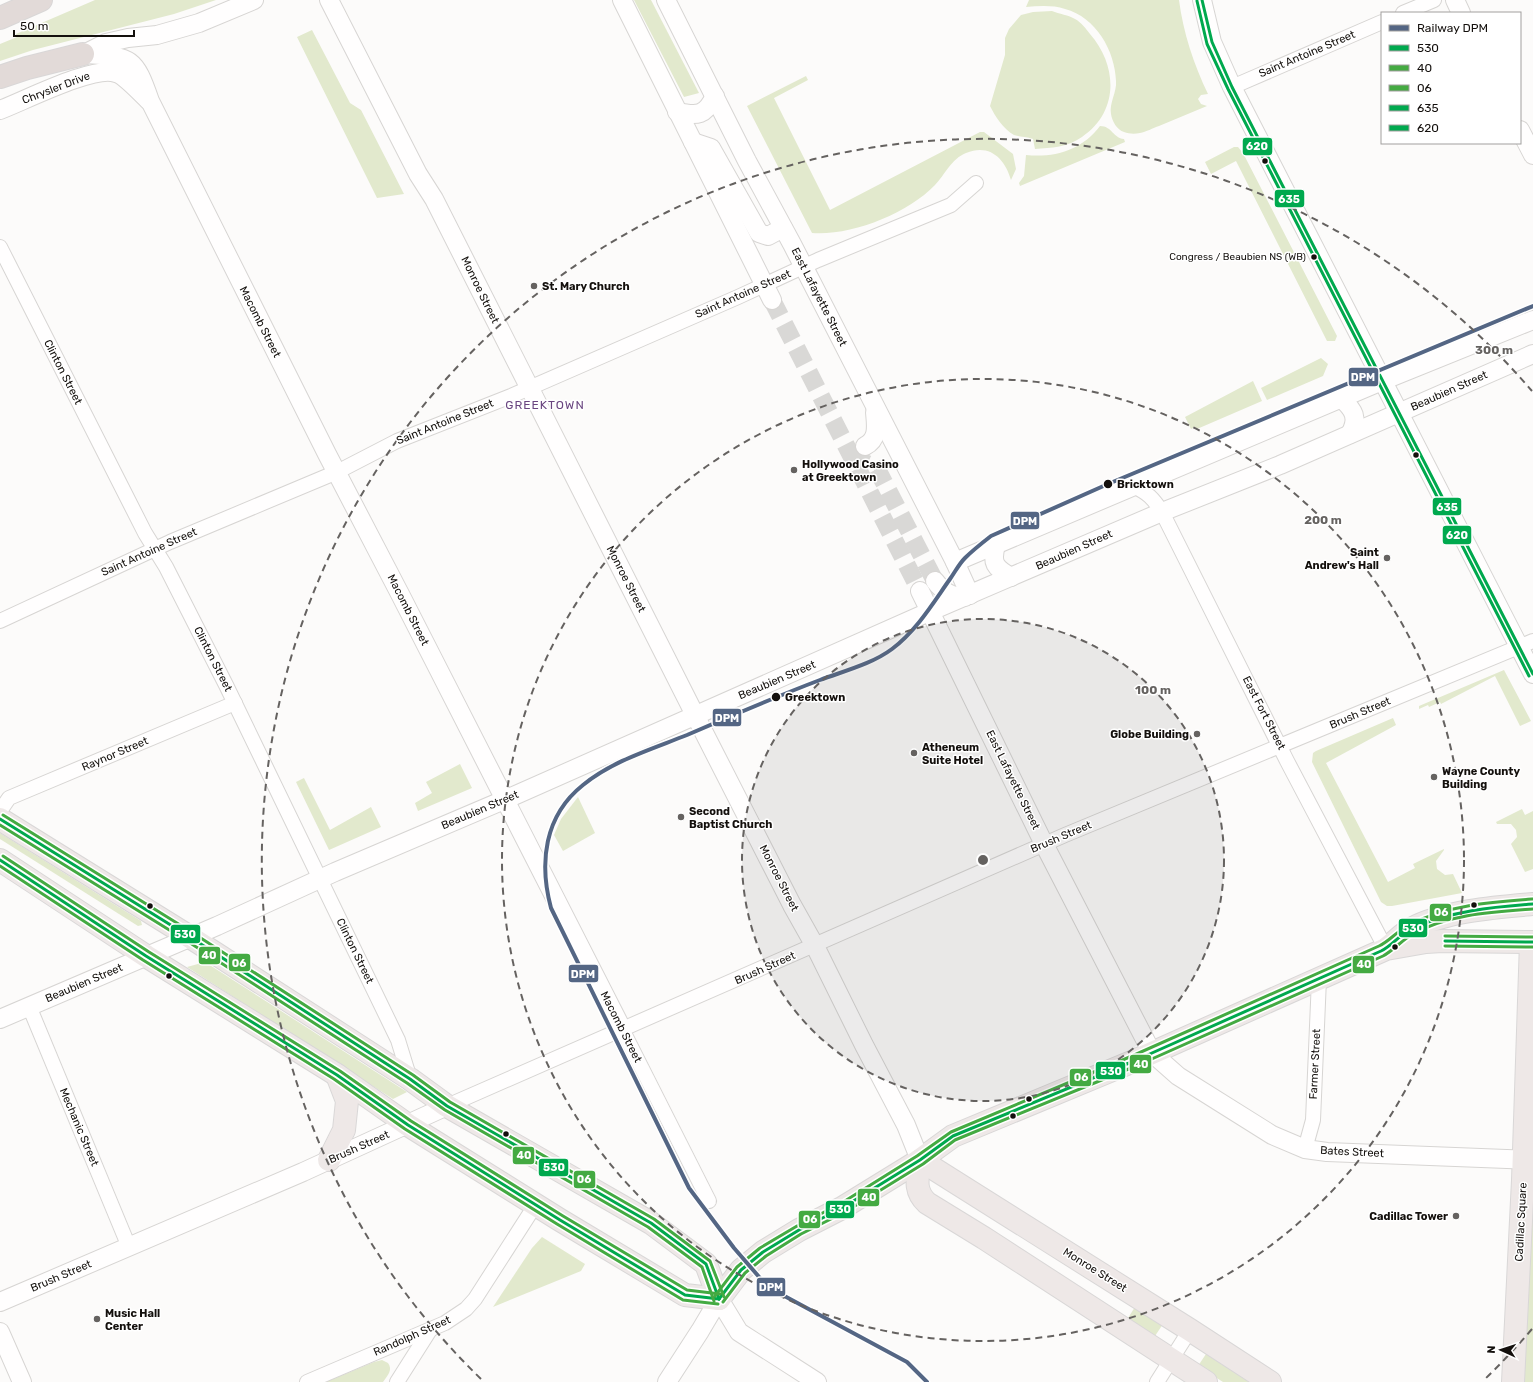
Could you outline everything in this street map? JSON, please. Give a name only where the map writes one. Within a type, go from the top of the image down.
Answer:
[{"type":"highway","points":[[0,18],[41,0]]},
{"type":"highway","points":[[0,76],[83,54]]},
{"type":"main road","points":[[0,819],[190,937],[410,1079],[447,1106],[651,1223],[706,1264],[719,1299]]},
{"type":"main road","points":[[0,860],[146,956],[337,1075],[408,1125],[536,1204],[685,1294],[719,1299]]},
{"type":"main road","points":[[1386,949],[1411,929],[1434,919],[1490,908],[1533,904]]},
{"type":"main road","points":[[719,1299],[740,1270],[763,1252],[798,1230],[842,1208],[920,1160],[953,1136],[1152,1053],[1386,949],[1426,942],[1442,941],[1532,942]]},
{"type":"main road","name":"Cadillac Square","points":[[1513,1382],[1528,1160],[1532,942]]},
{"type":"main road","points":[[329,1160],[344,1130],[347,1101],[337,1075]]},
{"type":"main road","name":"Monroe Street","points":[[1206,1382],[984,1238],[926,1203],[919,1195],[917,1187],[920,1160],[1270,1382]]},
{"type":"street","name":"Chrysler Drive","points":[[83,54],[106,43],[128,38],[157,35],[199,23],[254,0]]},
{"type":"street","name":"Monroe Street","points":[[329,0],[418,174],[434,199],[695,715],[906,1125],[920,1160]]},
{"type":"street","points":[[622,0],[768,293]]},
{"type":"street","name":"East Lafayette Street","points":[[666,0],[747,161],[804,267],[955,562],[967,596]]},
{"type":"street","points":[[1202,0],[1212,42],[1232,87],[1382,381],[1526,644],[1533,674]]},
{"type":"street","points":[[1405,12],[1434,0]]},
{"type":"street","points":[[1455,0],[1461,12]]},
{"type":"street","name":"Saint Antoine Street","points":[[1232,87],[1381,22]]},
{"type":"street","name":"Macomb Street","points":[[83,54],[116,56],[132,63],[142,78],[150,102],[337,472],[622,1029],[708,1202]]},
{"type":"street","name":"Chrysler Drive","points":[[0,110],[66,82],[108,71],[121,75],[150,102]]},
{"type":"street","points":[[677,112],[690,114],[702,113],[709,107],[715,96]]},
{"type":"street","points":[[1521,132],[1533,155]]},
{"type":"street","points":[[693,142],[711,148],[759,233],[768,236],[783,228]]},
{"type":"street","name":"Saint Antoine Street","points":[[0,621],[155,549],[337,472],[397,441],[768,293],[804,267],[951,205],[976,183]]},
{"type":"street","name":"Clinton Street","points":[[0,248],[145,533],[166,567],[235,703],[398,1040],[410,1079]]},
{"type":"street","points":[[955,562],[1341,398],[1533,320]]},
{"type":"street","name":"Beaubien Street","points":[[0,1019],[505,800],[931,611],[1162,512],[1280,465],[1533,354]]},
{"type":"street","points":[[1341,398],[1350,406],[1355,415],[1355,427],[1350,434]]},
{"type":"street","points":[[865,446],[871,443],[876,436],[877,428],[875,408]]},
{"type":"street","name":"East Fort Street","points":[[1133,486],[1144,491],[1153,498],[1162,512],[1280,746],[1386,949]]},
{"type":"street","points":[[996,545],[993,555],[994,564],[1001,572],[1011,577]]},
{"type":"street","points":[[935,580],[944,591],[949,594],[957,597],[967,596]]},
{"type":"street","name":"East Lafayette Street","points":[[920,591],[1044,844],[1152,1053]]},
{"type":"street","name":"Brush Street","points":[[0,1302],[303,1172],[447,1106],[1044,844],[1526,644]]},
{"type":"street","name":"Raynor Street","points":[[0,811],[9,798],[235,703]]},
{"type":"street","name":"Farmer Street","points":[[1305,1149],[1313,1120],[1319,979]]},
{"type":"street","name":"Mechanic Street","points":[[29,1006],[129,1247]]},
{"type":"street","name":"Bates Street","points":[[1152,1053],[1178,1076],[1272,1135],[1305,1149],[1327,1152],[1528,1160]]},
{"type":"street","name":"Randolph Street","points":[[307,1382],[430,1330],[456,1317],[476,1299],[536,1204]]},
{"type":"street","points":[[667,1382],[719,1299],[739,1332],[817,1382]]},
{"type":"street","points":[[397,1382],[430,1330]]},
{"type":"street","points":[[1157,1382],[1190,1330]]},
{"type":"street","points":[[0,1332],[22,1382]]},
{"type":"green space","points":[[95,0],[216,0],[174,14],[33,50],[0,61],[0,44],[17,37],[16,34]]},
{"type":"green space","points":[[634,0],[651,0],[699,93],[684,97]]},
{"type":"green space","points":[[1029,0],[1179,0],[1183,24],[1190,48],[1198,72],[1208,94],[1201,95],[1198,99],[1201,104],[1207,106],[1136,134],[1121,131],[1115,125],[1111,110],[1116,85],[1115,70],[1108,47],[1102,37],[1086,19],[1076,13],[1056,7],[1026,7]]},
{"type":"green space","points":[[1052,11],[1070,16],[1077,20],[1090,34],[1106,60],[1110,74],[1110,88],[1108,102],[1103,115],[1094,127],[1082,137],[1065,145],[1035,149],[1033,139],[1016,136],[1006,129],[994,114],[990,106],[1005,55],[1005,38],[1009,29],[1021,15],[1033,12]]},
{"type":"green space","points":[[312,30],[350,103],[361,110],[404,194],[377,198],[297,37]]},
{"type":"green space","points":[[806,76],[808,80],[774,98],[830,210],[980,132],[984,132],[1013,154],[1016,169],[1011,180],[1005,166],[995,155],[982,150],[975,150],[956,159],[939,181],[923,196],[894,214],[861,227],[844,231],[812,233],[747,106]]},
{"type":"green space","points":[[1100,126],[1107,128],[1117,137],[1124,139],[1125,142],[1020,186],[1019,183],[1024,176],[1026,155],[1037,156],[1067,151],[1085,141]]},
{"type":"green space","points":[[1234,147],[1238,147],[1243,153],[1337,336],[1335,341],[1327,341],[1236,161],[1211,174],[1205,162]]},
{"type":"green space","points":[[1321,358],[1328,364],[1323,376],[1267,400],[1261,388]]},
{"type":"green space","points":[[1253,381],[1262,401],[1197,429],[1195,427],[1191,429],[1185,417]]},
{"type":"green space","points":[[1504,670],[1531,721],[1520,726],[1495,676],[1441,704],[1440,702],[1429,707],[1428,705],[1419,709],[1419,706]]},
{"type":"green space","points":[[1393,718],[1396,725],[1326,763],[1388,882],[1415,868],[1413,864],[1444,849],[1436,861],[1437,869],[1445,875],[1453,874],[1462,893],[1392,906],[1387,906],[1381,902],[1312,762],[1313,753],[1316,751]]},
{"type":"green space","points":[[460,764],[472,788],[418,811],[415,803],[432,793],[426,782]]},
{"type":"green space","points":[[304,778],[330,830],[371,807],[381,827],[329,850],[296,782]]},
{"type":"green space","points":[[578,797],[595,833],[563,851],[554,835],[561,819]]},
{"type":"green space","points":[[1522,809],[1525,815],[1533,811],[1533,869],[1525,872],[1511,844],[1517,837],[1516,830],[1511,824],[1497,824],[1496,822]]},
{"type":"green space","points":[[0,833],[141,921],[142,925],[138,926],[0,839]]},
{"type":"green space","points":[[1533,942],[1533,1382],[1514,1382]]},
{"type":"green space","points":[[205,962],[407,1092],[393,1099],[187,967]]},
{"type":"green space","points":[[542,1237],[585,1264],[581,1271],[493,1307],[532,1248]]},
{"type":"green space","points":[[1135,1307],[1163,1324],[1155,1336],[1128,1318]]},
{"type":"green space","points":[[1206,1354],[1249,1382],[1223,1382],[1198,1366]]},
{"type":"green space","points":[[382,1360],[388,1363],[390,1368],[383,1382],[326,1382],[374,1362]]},
{"type":"tunnel","points":[[772,300],[920,591]]},
{"type":"tunnel","points":[[851,456],[877,469],[935,581]]},
{"type":"rail line","name":"DPM","points":[[927,1382],[907,1362],[777,1292],[760,1278],[734,1248],[689,1188],[551,908],[545,874],[546,857],[548,841],[560,811],[570,797],[583,785],[619,762],[786,693],[867,663],[892,649],[917,625],[963,560],[991,536],[1108,484],[1533,306]]},
{"type":"transit line","name":"635","points":[[1202,0],[1212,42],[1232,87],[1533,674]]},
{"type":"transit line","name":"620","points":[[1197,1],[1207,44],[1228,89],[1529,676]]},
{"type":"transit line","name":"06","points":[[3,815],[193,933],[413,1075],[450,1102],[654,1219],[710,1261],[724,1297]]},
{"type":"transit line","name":"530","points":[[0,819],[190,937],[410,1079],[447,1106],[651,1223],[706,1264],[719,1299]]},
{"type":"transit line","name":"40","points":[[0,825],[187,941],[407,1083],[445,1110],[648,1227],[702,1267],[714,1301]]},
{"type":"transit line","name":"06","points":[[3,856],[149,952],[340,1071],[411,1121],[563,1216],[687,1290],[720,1294]]},
{"type":"transit line","name":"530","points":[[0,860],[146,956],[337,1075],[408,1125],[560,1220],[685,1295],[719,1299]]},
{"type":"transit line","name":"40","points":[[0,866],[143,960],[334,1079],[405,1129],[557,1224],[683,1300],[718,1304]]},
{"type":"transit line","name":"06","points":[[715,1296],[737,1267],[760,1248],[797,1226],[840,1204],[917,1156],[951,1132],[1132,1056],[1379,946],[1405,927],[1424,918],[1454,909],[1485,903],[1533,899]]},
{"type":"transit line","name":"530","points":[[719,1299],[741,1270],[763,1252],[799,1230],[842,1208],[920,1160],[953,1136],[1134,1061],[1381,951],[1409,930],[1427,922],[1472,911],[1533,904]]},
{"type":"transit line","name":"40","points":[[723,1302],[745,1273],[766,1256],[801,1234],[845,1212],[923,1164],[955,1140],[1136,1066],[1383,956],[1409,936],[1427,927],[1441,922],[1472,915],[1533,909]]},
{"type":"transit line","name":"06","points":[[1445,936],[1533,937]]},
{"type":"transit line","name":"530","points":[[1445,941],[1533,942]]},
{"type":"transit line","name":"40","points":[[1445,946],[1533,947]]},
{"type":"place","name":"Congress / Beaubien NS (WB)","points":[[1314,257]]},
{"type":"place","name":"St. Mary Church","points":[[534,286]]},
{"type":"place","name":"Hollywood Casino at Greektown","points":[[794,470]]},
{"type":"place","name":"Bricktown","points":[[1108,484]]},
{"type":"place","name":"Saint Andrew's Hall","points":[[1387,558]]},
{"type":"place","name":"Greektown","points":[[776,697]]},
{"type":"place","name":"Globe Building","points":[[1197,734]]},
{"type":"place","name":"Atheneum Suite Hotel","points":[[914,753]]},
{"type":"place","name":"Wayne County Building","points":[[1434,777]]},
{"type":"place","name":"Second Baptist Church","points":[[681,817]]},
{"type":"place","name":"Cadillac Tower","points":[[1456,1216]]},
{"type":"place","name":"Music Hall Center","points":[[97,1319]]},
{"type":"district","name":"GREEKTOWN","points":[[545,405]]}]
